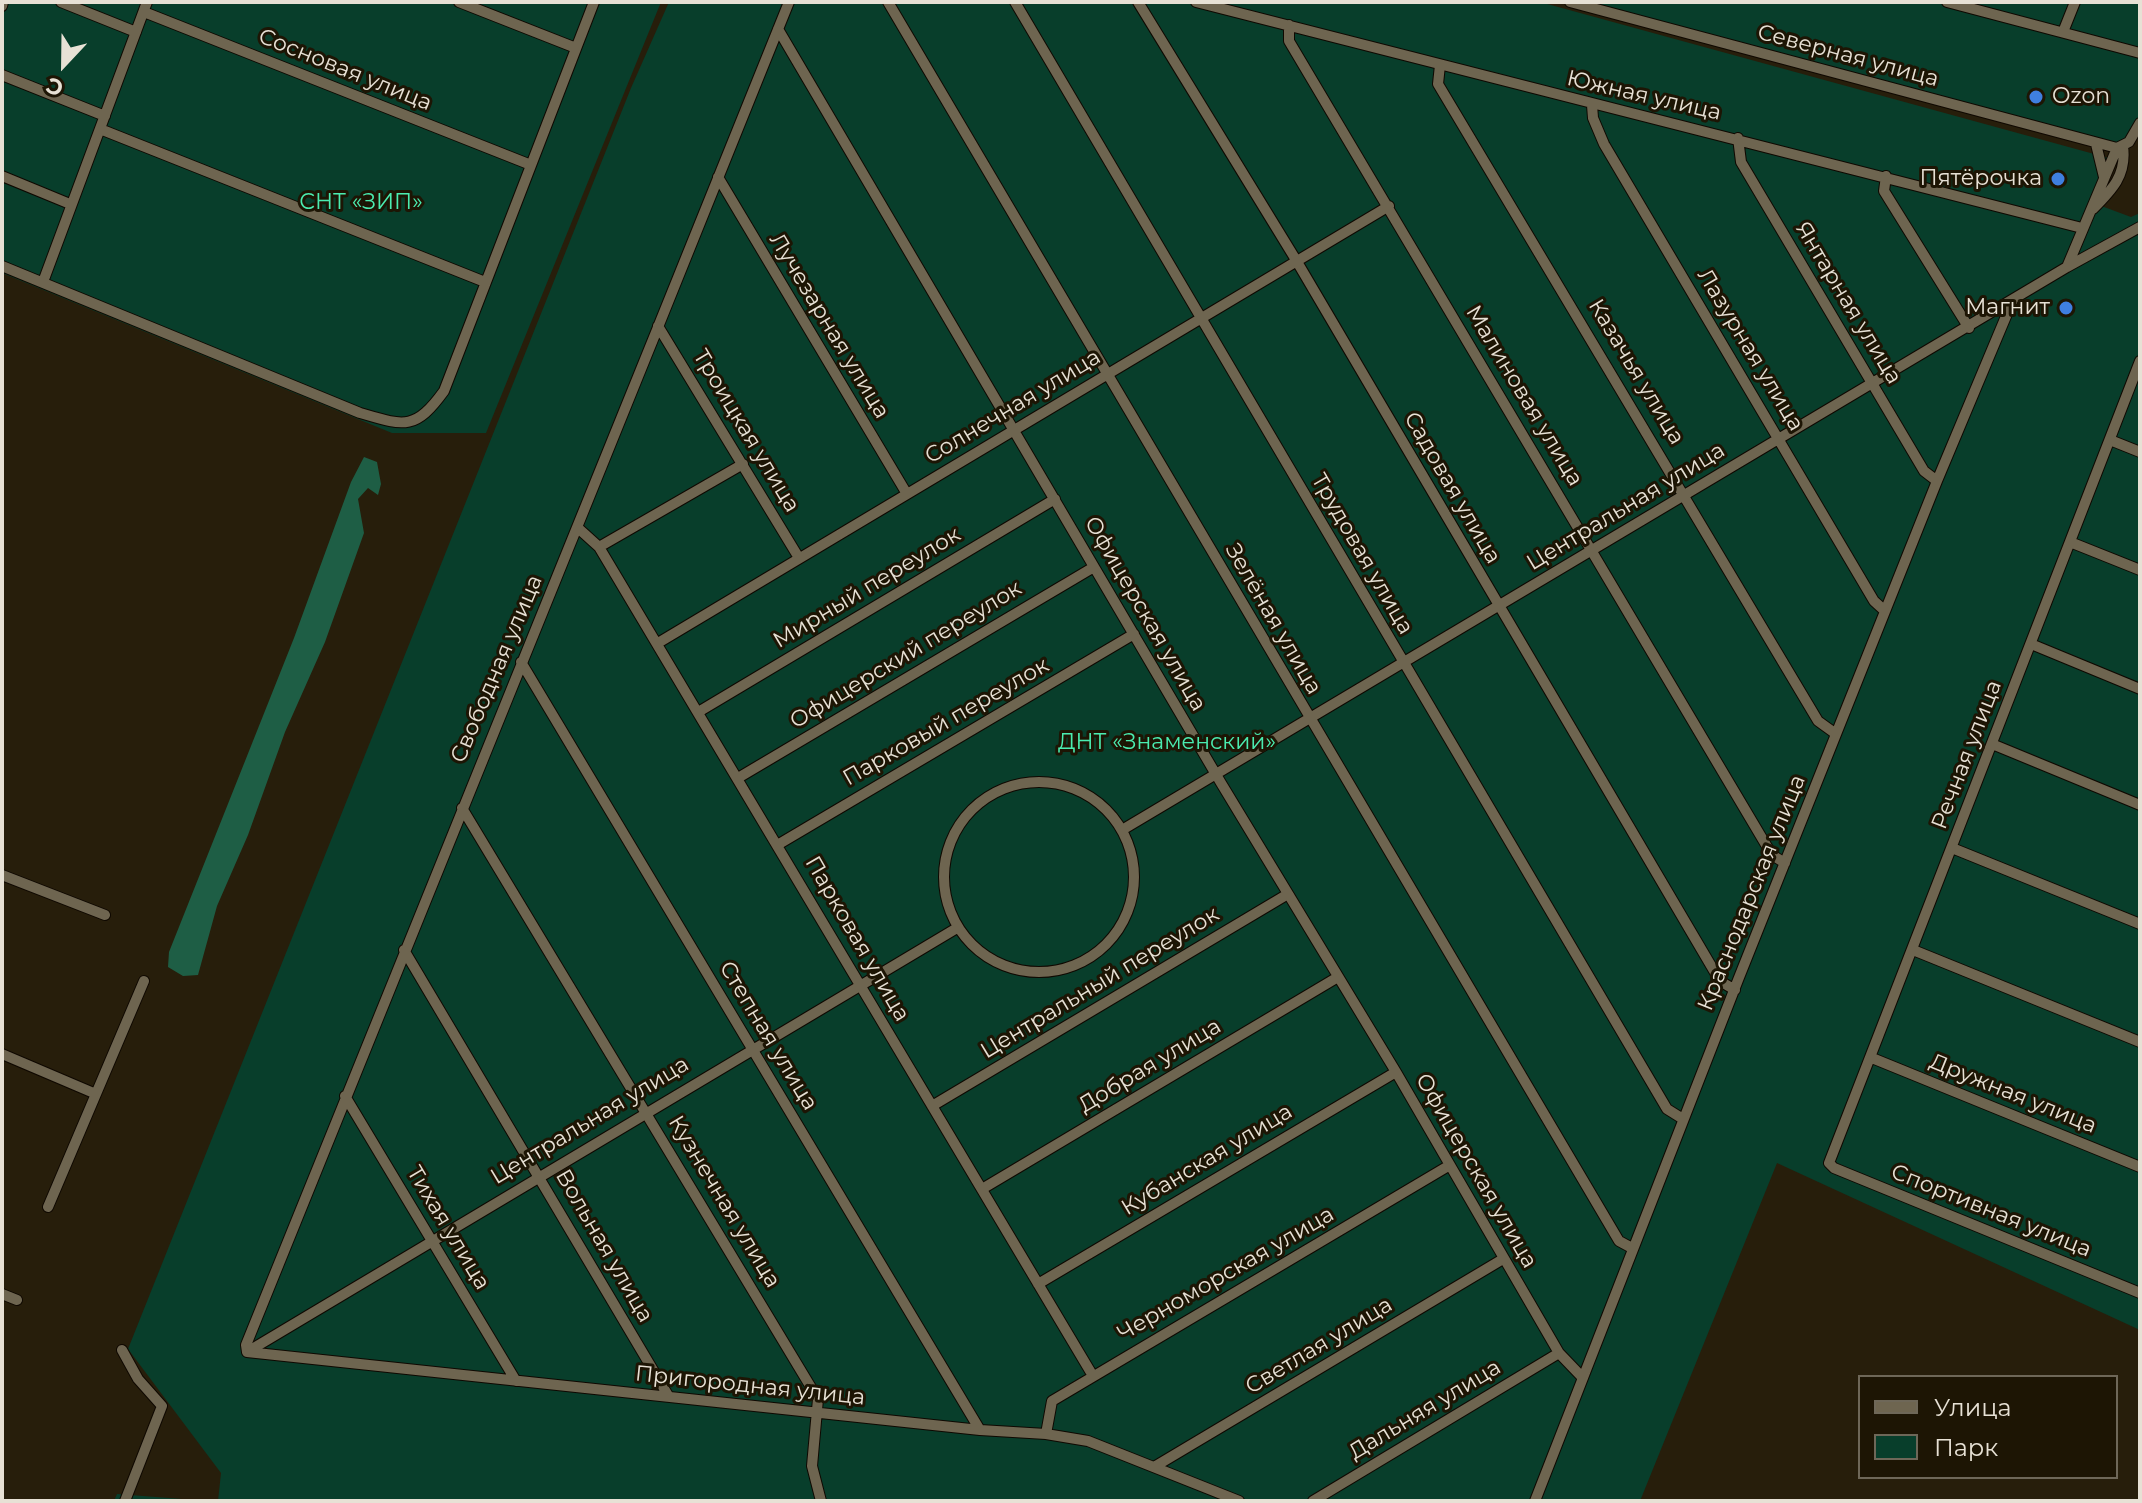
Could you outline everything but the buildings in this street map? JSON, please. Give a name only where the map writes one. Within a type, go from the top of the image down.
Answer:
[{"type":"street","points":[[61,2],[136,32]]},
{"type":"street","points":[[459,2],[576,48]]},
{"type":"street","points":[[2,266],[360,413],[400,425],[426,416],[444,391],[594,2]]},
{"type":"street","name":"Свободная улица","points":[[247,1352],[246,1345],[345,1096],[789,2]]},
{"type":"street","name":"Зелёная улица","points":[[888,2],[1619,1241],[1632,1248]]},
{"type":"street","name":"Трудовая улица","points":[[1015,2],[1667,1109],[1683,1119]]},
{"type":"street","name":"Садовая улица","points":[[1138,2],[1296,260],[1720,981],[1735,990]]},
{"type":"street","name":"Южная улица","points":[[1196,2],[2082,228]]},
{"type":"street","name":"Северная улица","points":[[1570,2],[2096,144],[2120,147]]},
{"type":"street","points":[[1947,2],[1983,7],[2140,53]]},
{"type":"street","points":[[2063,32],[2075,2]]},
{"type":"street","points":[[43,282],[146,7]]},
{"type":"street","name":"Сосновая улица","points":[[146,7],[531,165]]},
{"type":"street","name":"Малиновая улица","points":[[1289,25],[1289,41],[1772,855],[1785,863]]},
{"type":"street","name":"Офицерская улица","points":[[778,29],[1559,1353],[1583,1378]]},
{"type":"street","name":"Казачья улица","points":[[1440,65],[1438,84],[1686,495],[1818,721],[1836,734]]},
{"type":"street","points":[[2,75],[105,116]]},
{"type":"street","name":"Лазурная улица","points":[[1592,105],[1593,118],[1604,144],[1874,601],[1885,611]]},
{"type":"street","points":[[2067,267],[2104,178],[2120,147],[2140,123]]},
{"type":"street","points":[[100,129],[485,282]]},
{"type":"street","name":"Янтарная улица","points":[[1738,138],[1741,162],[1924,471],[1937,481]]},
{"type":"street","points":[[2096,144],[2104,178]]},
{"type":"street","points":[[2089,213],[2118,181],[2123,170],[2120,147]]},
{"type":"street","points":[[2,176],[70,204]]},
{"type":"street","points":[[1886,176],[1884,191],[1969,328]]},
{"type":"street","name":"Лучезарная улица","points":[[718,177],[907,494]]},
{"type":"street","name":"Солнечная улица","points":[[658,643],[1389,206]]},
{"type":"street","name":"Центральная улица","points":[[1122,830],[1308,718],[1404,665],[2067,267],[2140,227]]},
{"type":"street","name":"Краснодарская улица","points":[[1534,1499],[1885,611],[2012,302]]},
{"type":"street","name":"Троицкая улица","points":[[658,326],[799,558]]},
{"type":"street","name":"Речная улица","points":[[1829,1163],[2140,361]]},
{"type":"street","points":[[2110,440],[2140,452]]},
{"type":"street","points":[[599,547],[743,464]]},
{"type":"street","name":"Мирный переулок","points":[[700,711],[1055,499]]},
{"type":"street","name":"Парковая улица","points":[[578,528],[599,547],[700,711],[859,985],[1093,1376]]},
{"type":"street","points":[[2070,542],[2140,570]]},
{"type":"street","name":"Офицерский переулок","points":[[738,778],[1094,567]]},
{"type":"street","name":"Парковый переулок","points":[[779,844],[1134,634]]},
{"type":"street","points":[[2031,644],[2140,689]]},
{"type":"street","name":"Степная улица","points":[[521,662],[980,1430]]},
{"type":"street","points":[[1992,744],[2140,805]]},
{"type":"street","points":[[1029,782],[1071,787],[1096,800],[1122,830],[1134,867],[1133,898],[1121,927],[1101,950],[1075,966],[1045,973],[1014,970],[986,958],[957,928],[944,894],[943,865],[951,837],[989,795],[1015,784],[1029,782]]},
{"type":"street","name":"Кузнечная улица","points":[[462,808],[818,1399],[820,1413]]},
{"type":"street","points":[[1952,848],[2140,924]]},
{"type":"street","points":[[2,875],[105,915]]},
{"type":"street","name":"Центральный переулок","points":[[932,1106],[1288,894]]},
{"type":"street","name":"Центральная улица","points":[[247,1352],[539,1174],[957,928]]},
{"type":"street","name":"Вольная улица","points":[[404,950],[669,1397]]},
{"type":"street","points":[[1913,950],[2140,1042]]},
{"type":"street","name":"Добрая улица","points":[[982,1189],[1338,977]]},
{"type":"street","points":[[48,1207],[144,981]]},
{"type":"street","points":[[2,1054],[96,1094]]},
{"type":"street","name":"Дружная улица","points":[[1872,1058],[2140,1167]]},
{"type":"street","name":"Кубанская улица","points":[[1038,1284],[1396,1072]]},
{"type":"street","name":"Тихая улица","points":[[345,1096],[516,1381]]},
{"type":"street","name":"Спортивная улица","points":[[1829,1163],[1834,1168],[2140,1293]]},
{"type":"street","name":"Черноморская улица","points":[[1046,1434],[1052,1401],[1450,1165]]},
{"type":"street","name":"Светлая улица","points":[[1154,1467],[1503,1259]]},
{"type":"street","points":[[2,1294],[17,1300]]},
{"type":"street","points":[[122,1350],[138,1379],[162,1406],[125,1501]]},
{"type":"street","name":"Пригородная улица","points":[[247,1352],[980,1430],[1046,1434],[1088,1441],[1239,1501]]},
{"type":"street","name":"Дальняя улица","points":[[1313,1501],[1559,1353]]},
{"type":"street","points":[[820,1413],[812,1466],[821,1501]]},
{"type":"green space","name":"СНТ «ЗИП»","points":[[2,2],[661,2],[486,433],[392,433],[2,273]]},
{"type":"green space","name":"ДНТ «Знаменский»","points":[[669,2],[1540,2],[2116,160],[2096,204],[2131,217],[2140,213],[2140,1330],[1777,1163],[1640,1501],[218,1501],[221,1473],[128,1349],[631,88]]},
{"type":"green space","points":[[1570,2],[2140,2],[2140,123],[2123,146]]},
{"type":"green space","points":[[364,457],[377,462],[381,484],[378,495],[368,488],[358,499],[364,533],[325,642],[285,732],[248,835],[217,906],[198,975],[183,976],[168,967],[169,952],[294,638],[351,482]]},
{"type":"green space","points":[[117,1494],[208,1501],[114,1501]]},
{"type":"place","name":"Ozon","points":[[2036,97]]},
{"type":"place","name":"Пятёрочка","points":[[2058,179]]},
{"type":"place","name":"Магнит","points":[[2066,308]]}]
